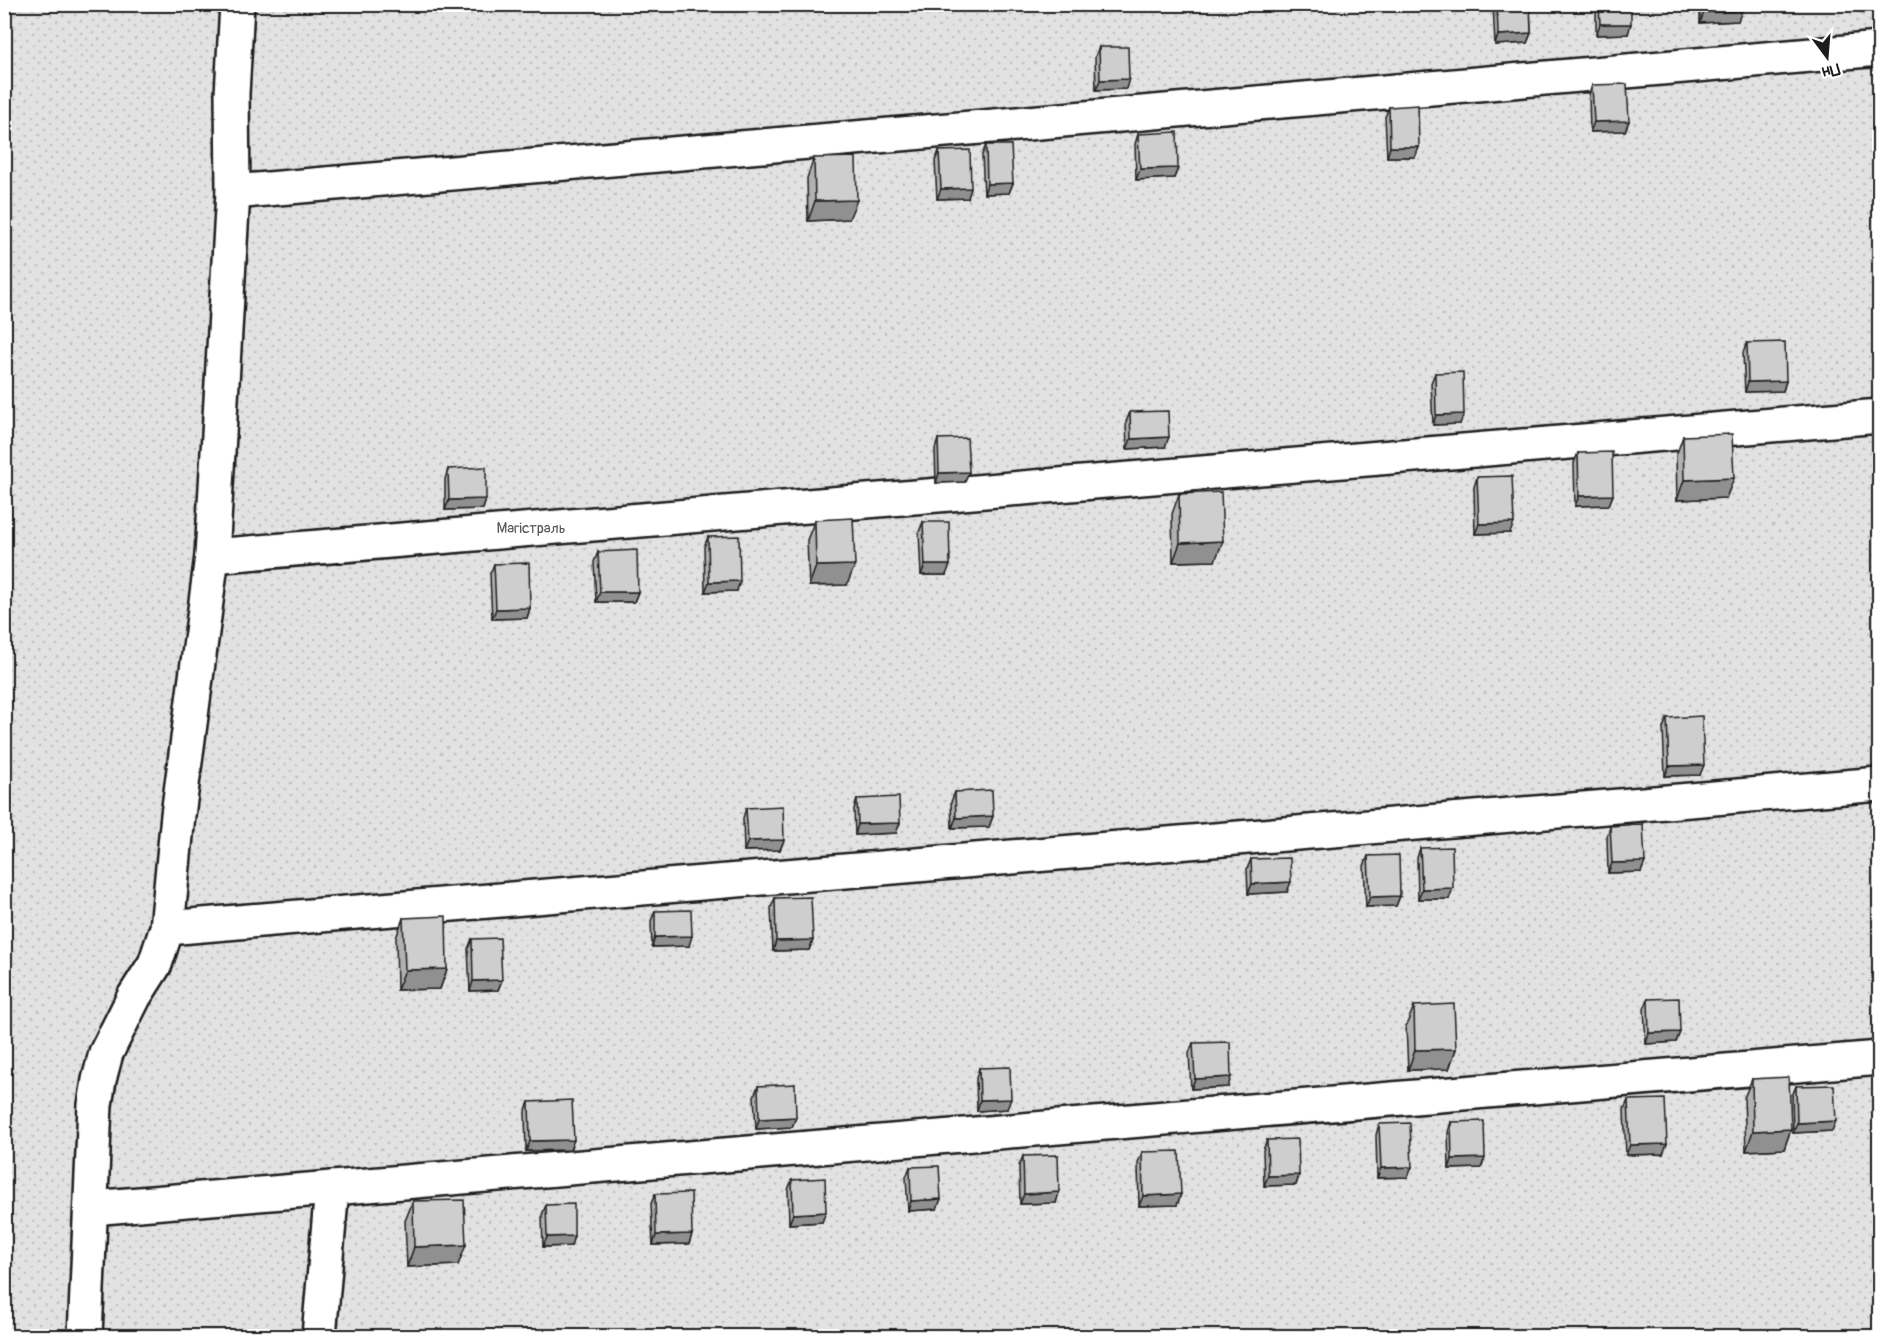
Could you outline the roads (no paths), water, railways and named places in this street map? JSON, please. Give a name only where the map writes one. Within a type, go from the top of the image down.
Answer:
[{"type":"lane","points":[[85,1336],[95,1105],[99,1080],[106,1053],[154,964],[168,928],[178,815],[212,556],[233,192],[232,94],[237,4]]},
{"type":"lane","points":[[233,192],[1880,49]]},
{"type":"lane","points":[[212,556],[1880,416]]},
{"type":"lane","points":[[168,928],[1880,784]]},
{"type":"lane","points":[[91,1208],[1880,1058]]},
{"type":"lane","points":[[320,1336],[332,1188]]},
{"type":"park label","name":"Магістраль","points":[[531,528]]}]
